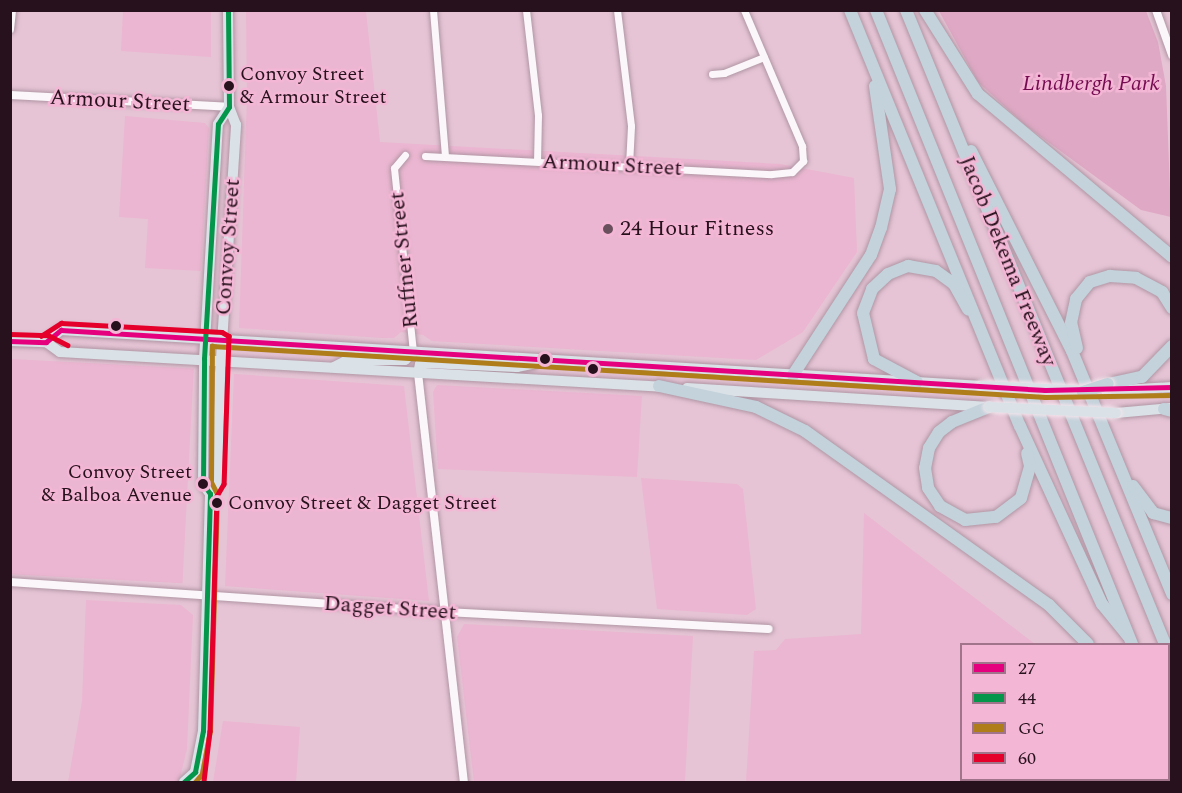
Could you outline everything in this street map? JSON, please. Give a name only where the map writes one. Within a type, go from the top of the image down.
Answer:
[{"type":"highway","points":[[850,10],[1020,426],[1102,604],[1130,640]]},
{"type":"highway","name":"Jacob Dekema Freeway","points":[[876,10],[1130,640]]},
{"type":"highway","name":"Jacob Dekema Freeway","points":[[906,10],[1164,643]]},
{"type":"highway","points":[[924,10],[978,94],[1172,257]]},
{"type":"highway","points":[[793,375],[871,255],[881,228],[890,189],[870,61]]},
{"type":"highway","points":[[933,77],[1072,351],[1083,385],[1123,472],[1172,594]]},
{"type":"highway","points":[[917,382],[874,359],[867,340],[863,313],[872,289],[888,274],[908,266],[936,271],[954,285],[986,341]]},
{"type":"highway","points":[[1083,385],[1071,323],[1076,299],[1090,282],[1110,276],[1136,278],[1161,292],[1172,308]]},
{"type":"highway","points":[[1083,385],[1107,388],[1142,377],[1172,346]]},
{"type":"highway","points":[[659,386],[756,407],[805,431],[1049,605],[1086,643]]},
{"type":"highway","points":[[989,407],[952,422],[939,432],[929,448],[925,468],[928,488],[940,506],[965,520],[996,517],[1021,498],[1030,466],[1020,426]]},
{"type":"highway","points":[[1123,472],[1153,513],[1172,518]]},
{"type":"main road","name":"Convoy Street","points":[[185,781],[196,777],[203,731],[210,494],[217,484],[220,360],[236,125],[229,107],[228,10]]},
{"type":"main road","name":"Convoy Street","points":[[210,494],[203,484],[205,338],[218,124],[229,107]]},
{"type":"main road","points":[[45,342],[61,330],[982,386],[1083,385]]},
{"type":"main road","points":[[10,340],[45,342],[60,352],[989,407],[1116,413],[1169,409]]},
{"type":"main road","points":[[331,368],[348,360],[405,360],[413,352]]},
{"type":"main road","points":[[418,373],[420,364],[428,363],[517,367],[548,361]]},
{"type":"main road","points":[[1107,388],[1172,387]]},
{"type":"street","points":[[10,29],[12,10]]},
{"type":"street","points":[[433,10],[442,81],[445,157]]},
{"type":"street","points":[[526,10],[538,116],[537,161]]},
{"type":"street","points":[[617,10],[631,126],[629,166]]},
{"type":"street","points":[[712,74],[724,74],[764,57],[744,10]]},
{"type":"street","points":[[1156,10],[1172,55]]},
{"type":"street","name":"Armour Street","points":[[425,156],[772,174],[798,168],[803,161],[802,146],[764,57]]},
{"type":"street","name":"Armour Street","points":[[10,95],[229,107]]},
{"type":"street","name":"Ruffner Street","points":[[405,156],[393,168],[413,352]]},
{"type":"street","points":[[418,373],[465,783]]},
{"type":"street","name":"Dagget Street","points":[[10,582],[445,612],[769,629]]},
{"type":"shaded area","points":[[123,11],[211,11],[211,57],[121,51]]},
{"type":"shaded area","points":[[246,11],[366,11],[380,142],[780,164],[854,178],[857,252],[803,332],[756,360],[432,341],[423,335],[401,332],[394,338],[382,338],[239,328],[247,98]]},
{"type":"shaded area","points":[[125,116],[205,123],[209,128],[201,271],[145,268],[148,219],[119,217]]},
{"type":"shaded area","points":[[11,359],[194,369],[182,583],[10,574]]},
{"type":"shaded area","points":[[234,374],[404,386],[429,601],[225,586]]},
{"type":"shaded area","points":[[437,385],[642,396],[637,477],[438,469],[433,392]]},
{"type":"shaded area","points":[[641,478],[737,484],[743,489],[756,609],[747,615],[657,609]]},
{"type":"shaded area","points":[[864,513],[1034,643],[960,643],[960,781],[1149,782],[746,782],[754,651],[776,650],[785,639],[861,634]]},
{"type":"shaded area","points":[[86,600],[181,605],[193,615],[187,749],[179,782],[68,782],[82,701]]},
{"type":"shaded area","points":[[464,624],[693,636],[685,782],[474,782],[457,637]]},
{"type":"shaded area","points":[[223,721],[300,727],[296,782],[213,782]]},
{"type":"green space","name":"Lindbergh Park","points":[[939,11],[1146,11],[1158,42],[1166,86],[1171,217],[1141,210],[1025,125],[978,82]]},
{"type":"transit line","name":"44","points":[[184,782],[195,772],[203,731],[210,494],[203,484],[204,359],[218,124],[229,107],[228,10]]},
{"type":"transit line","name":"60","points":[[41,336],[61,323],[222,332],[229,336],[224,484],[217,496],[210,731],[204,781]]},
{"type":"transit line","name":"27","points":[[10,341],[46,342],[61,330],[1045,390],[1172,387]]},
{"type":"transit line","name":"60","points":[[10,334],[48,335],[68,345]]},
{"type":"transit line","name":"GC","points":[[195,782],[202,774],[210,731],[217,494],[211,482],[212,346],[1045,397],[1172,395]]},
{"type":"place","name":"Convoy Street & Armour Street","points":[[229,86]]},
{"type":"place","name":"24 Hour Fitness","points":[[608,229]]},
{"type":"place","name":"Convoy Street & Balboa Avenue","points":[[203,484]]},
{"type":"place","name":"Convoy Street & Dagget Street","points":[[217,503]]}]
